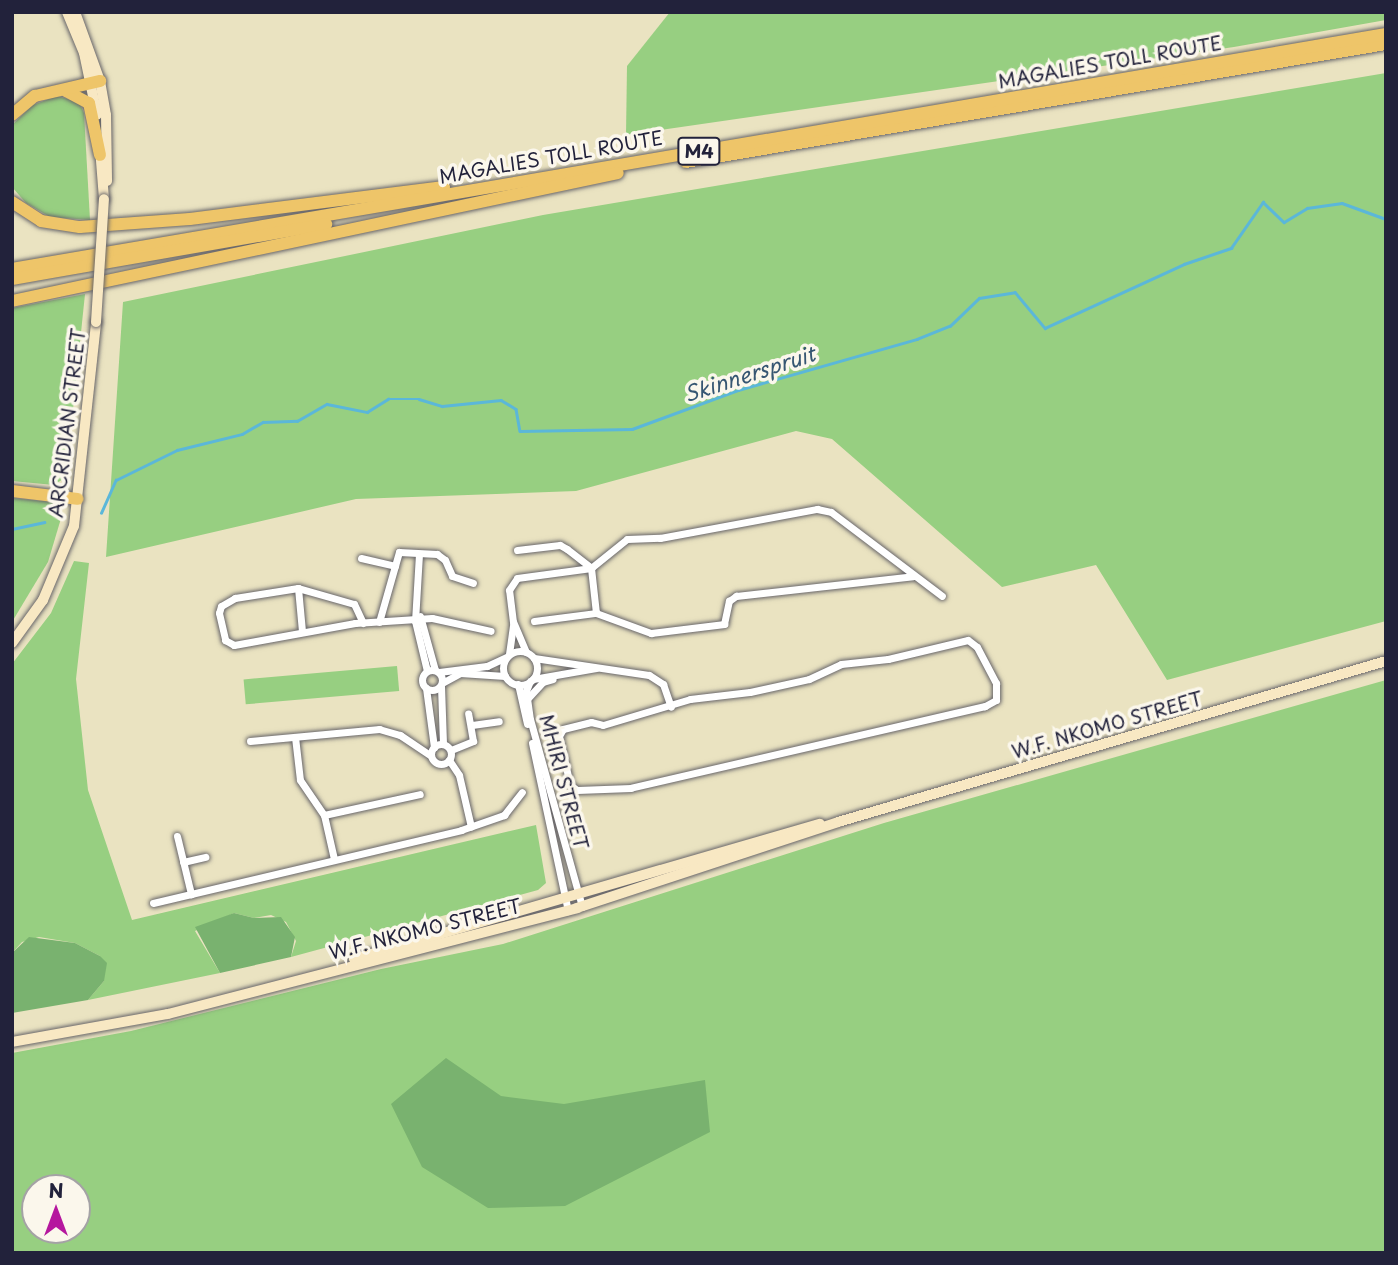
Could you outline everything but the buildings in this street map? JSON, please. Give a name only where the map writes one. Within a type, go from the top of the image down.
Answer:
[{"type":"highway","name":"MAGALIES TOLL ROUTE","points":[[12,279],[1386,34]]},
{"type":"highway","name":"MAGALIES TOLL ROUTE","points":[[12,270],[1386,44]]},
{"type":"highway","points":[[12,115],[35,96],[96,82]]},
{"type":"highway","points":[[59,89],[76,93],[89,103],[100,155]]},
{"type":"highway","points":[[12,202],[41,221],[80,227],[190,219],[618,169]]},
{"type":"highway","points":[[12,300],[618,169]]},
{"type":"highway","points":[[12,491],[78,499]]},
{"type":"main road","name":"ARCRIDIAN STREET","points":[[67,12],[96,82],[104,195]]},
{"type":"main road","name":"ARCRIDIAN STREET","points":[[12,643],[59,569],[78,499],[96,322],[108,153],[96,82],[75,12]]},
{"type":"main road","name":"W.F. NKOMO STREET","points":[[12,1037],[161,1010],[577,892],[838,822],[1386,662]]},
{"type":"main road","name":"W.F. NKOMO STREET","points":[[12,1042],[180,1011],[568,911],[838,822]]},
{"type":"street","points":[[505,676],[513,622],[509,590],[516,578],[591,568],[627,540],[660,538],[817,509],[831,512],[942,596]]},
{"type":"street","points":[[517,550],[560,545],[591,568],[596,613]]},
{"type":"street","points":[[379,622],[399,552],[442,557],[452,576],[472,583]]},
{"type":"street","points":[[419,554],[418,617],[434,671],[442,685],[443,744],[450,750]]},
{"type":"street","points":[[361,558],[395,566]]},
{"type":"street","points":[[534,621],[596,613],[651,633],[724,624],[729,601],[736,596],[914,576]]},
{"type":"street","points":[[363,623],[354,604],[298,588],[235,598],[221,606],[219,613],[225,640],[234,645],[302,631],[418,617],[491,631]]},
{"type":"street","points":[[298,588],[302,631]]},
{"type":"street","points":[[513,622],[526,652],[534,658],[545,663],[582,662],[596,668],[657,678],[671,707]]},
{"type":"street","points":[[968,640],[977,647],[998,695],[985,706],[631,788],[571,787],[559,736],[563,729],[591,722],[603,726],[671,707],[698,697],[797,682],[841,664],[888,659],[968,640]]},
{"type":"street","points":[[431,756],[434,747],[426,688],[422,679],[434,671],[487,666],[508,656],[526,652]]},
{"type":"street","points":[[531,680],[534,658]]},
{"type":"street","points":[[527,700],[543,682],[596,668]]},
{"type":"street","points":[[426,688],[442,685],[460,673],[505,676],[517,684],[564,676]]},
{"type":"street","name":"MHIRI STREET","points":[[531,680],[527,700],[582,907]]},
{"type":"street","name":"MHIRI STREET","points":[[517,684],[568,911]]},
{"type":"street","points":[[450,750],[473,741],[468,713]]},
{"type":"street","points":[[429,716],[442,715]]},
{"type":"street","points":[[472,725],[499,720]]},
{"type":"street","points":[[250,741],[379,729],[400,735],[440,764],[449,760]]},
{"type":"street","points":[[295,737],[302,786],[324,815],[334,859]]},
{"type":"street","points":[[434,747],[443,744]]},
{"type":"street","points":[[450,750],[449,760],[459,775],[471,827]]},
{"type":"street","points":[[153,903],[471,827],[504,815],[522,792]]},
{"type":"street","points":[[324,815],[420,794]]},
{"type":"street","points":[[177,836],[191,894]]},
{"type":"street","points":[[183,862],[205,857]]},
{"type":"green space","points":[[670,12],[1386,12],[1386,20],[1234,47],[626,135],[627,66]]},
{"type":"green space","points":[[1386,73],[1386,621],[1167,680],[1096,565],[1002,587],[832,439],[796,431],[576,491],[356,499],[106,557],[123,302],[543,215]]},
{"type":"green space","points":[[57,96],[79,102],[84,113],[90,220],[50,217],[26,203],[12,187],[12,125],[33,105]]},
{"type":"green space","points":[[85,294],[66,477],[54,485],[12,481],[12,308]]},
{"type":"green space","points":[[12,498],[52,502],[62,515],[48,562],[12,622]]},
{"type":"green space","points":[[74,561],[89,563],[76,679],[88,790],[132,920],[536,825],[546,883],[538,890],[291,957],[296,941],[286,922],[271,915],[254,918],[234,913],[195,931],[220,973],[88,1000],[104,981],[100,956],[75,943],[39,937],[22,942],[12,953],[12,664],[51,613]]},
{"type":"green space","points":[[397,666],[399,691],[246,704],[244,679]]},
{"type":"green space","points":[[1386,680],[1386,1253],[12,1253],[12,1053],[131,1031],[381,969],[503,944],[884,823]]},
{"type":"green space","points":[[234,913],[254,918],[281,917],[295,937],[291,957],[220,973],[195,927]]},
{"type":"green space","points":[[29,937],[75,943],[100,956],[107,963],[104,981],[88,1000],[12,1013],[12,953]]},
{"type":"green space","points":[[446,1058],[501,1096],[564,1104],[705,1080],[710,1132],[565,1206],[488,1208],[422,1167],[391,1104]]},
{"type":"waterway","name":"Skinnerspruit","points":[[101,513],[116,480],[177,450],[242,434],[263,422],[297,421],[327,404],[367,412],[388,399],[419,399],[442,406],[501,400],[516,409],[520,431],[632,429],[738,390],[917,339],[950,326],[979,298],[1015,292],[1045,328],[1184,264],[1231,248],[1263,202],[1284,222],[1307,208],[1342,203],[1386,219]]},
{"type":"waterway","name":"Skinnerspruit","points":[[12,529],[44,522]]}]
